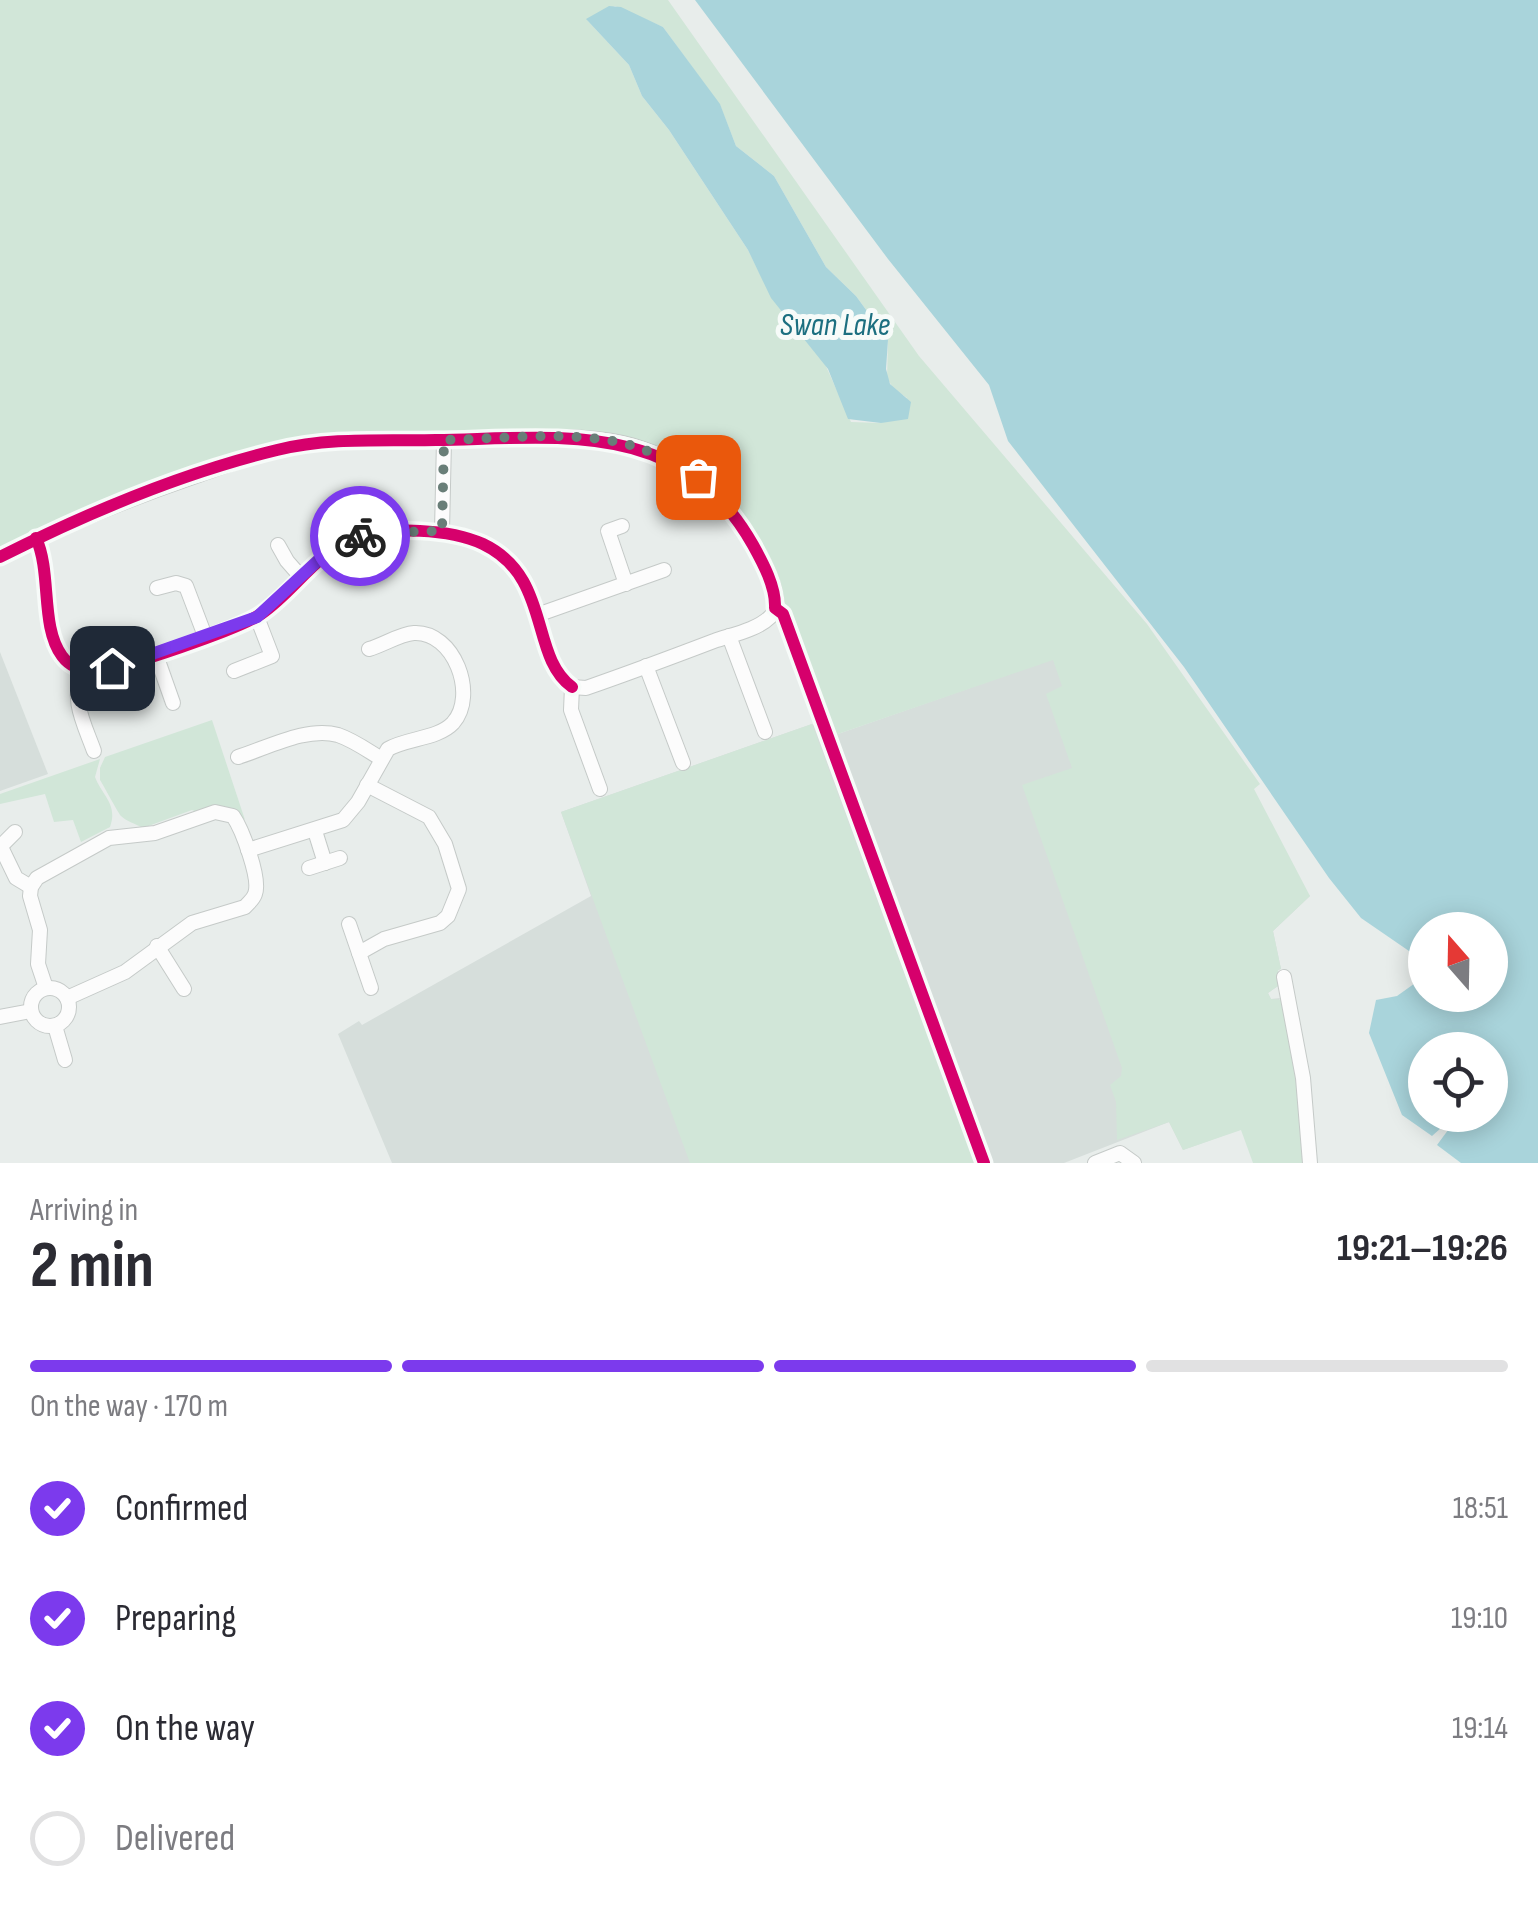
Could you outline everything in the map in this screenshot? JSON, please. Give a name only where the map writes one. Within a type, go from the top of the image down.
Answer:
[{"type":"street","points":[[0,556],[36,538],[166,486],[274,450],[353,440],[582,439],[621,443],[672,462],[698,477],[733,512],[760,558],[776,608],[768,619],[729,636],[586,688],[572,688],[559,678],[522,578],[506,559],[482,544],[442,531],[373,533],[325,554],[257,617],[112,668],[82,670],[70,664],[56,644],[46,564],[36,538]]},
{"type":"street","points":[[442,531],[444,440]]},
{"type":"street","points":[[622,526],[608,531],[626,584]]},
{"type":"street","points":[[278,545],[286,561],[302,577]]},
{"type":"street","points":[[537,615],[664,570]]},
{"type":"street","points":[[157,588],[189,582],[206,636]]},
{"type":"street","points":[[234,670],[272,656],[257,617]]},
{"type":"street","points":[[248,850],[342,820],[352,812],[380,758],[396,744],[448,728],[461,708],[464,692],[457,667],[436,638],[414,633],[373,648],[372,630]]},
{"type":"street","points":[[729,636],[765,732]]},
{"type":"street","points":[[156,654],[173,703]]},
{"type":"street","points":[[646,666],[682,763]]},
{"type":"street","points":[[82,670],[76,700],[94,751]]},
{"type":"street","points":[[572,688],[571,710],[600,789]]},
{"type":"street","points":[[238,757],[254,744],[328,733],[380,758]]},
{"type":"street","points":[[359,953],[384,940],[430,928],[448,916],[458,889],[440,834],[428,817],[367,785]]},
{"type":"street","points":[[30,886],[37,878],[102,841],[168,830],[215,812],[232,816],[248,850],[257,880],[251,901],[192,923],[125,972],[68,998]]},
{"type":"street","points":[[315,830],[325,863]]},
{"type":"street","points":[[15,832],[0,847],[16,878],[30,886],[40,930],[38,964],[46,988]]},
{"type":"street","points":[[309,868],[340,858]]},
{"type":"street","points":[[349,924],[371,988]]},
{"type":"street","points":[[157,946],[184,990]]},
{"type":"street","points":[[1284,977],[1304,1090],[1310,1163]]},
{"type":"street","points":[[46,988],[59,990],[68,998],[69,1014],[56,1026],[38,1022],[31,1012],[33,998],[46,988]]},
{"type":"street","points":[[0,1017],[31,1012]]},
{"type":"street","points":[[56,1026],[65,1060]]},
{"type":"street","points":[[1095,1163],[1120,1153],[1134,1163]]},
{"type":"shaded area","points":[[1076,651],[1310,896],[1273,931],[1281,984],[1268,993],[1271,999],[1280,998],[1242,1129],[1183,1150],[1169,1122],[1064,1163],[392,1163],[338,1034],[359,1021],[362,1025],[591,896],[561,812],[812,724],[835,735]]},
{"type":"shaded area","points":[[0,652],[48,774],[0,791]]},
{"type":"green space","points":[[0,0],[668,0],[919,356],[1147,624],[1260,784],[1254,789],[1310,896],[1273,931],[1281,984],[1268,993],[1271,999],[1284,1000],[1303,1109],[1305,1163],[1253,1163],[1241,1130],[1183,1150],[1169,1122],[1117,1140],[1116,1102],[1110,1085],[1121,1076],[1122,1068],[1022,785],[1072,768],[1046,694],[1062,686],[1053,660],[835,735],[770,564],[746,518],[730,497],[698,469],[651,446],[581,432],[242,453],[62,519],[0,549]],"holes":[[[615,6],[663,27],[720,105],[736,146],[774,176],[826,267],[856,296],[888,340],[887,378],[907,398],[881,423],[851,422],[825,364],[772,298],[748,250],[642,96],[629,65],[587,20]]]},
{"type":"green space","points":[[212,720],[245,820],[223,806],[192,810],[143,828],[121,816],[100,780],[105,757]]},
{"type":"green space","points":[[812,724],[974,1163],[690,1163],[561,812]]},
{"type":"green space","points":[[100,759],[95,777],[111,806],[112,819],[110,827],[81,842],[73,820],[54,822],[45,794],[0,804],[0,794]]},
{"type":"water","points":[[695,0],[1538,0],[1538,1163],[1461,1163],[1437,1145],[1447,1132],[1508,1132],[1508,1032],[1408,1032],[1408,1119],[1402,1115],[1369,1033],[1376,1000],[1397,996],[1408,988],[1408,1012],[1508,1012],[1508,912],[1408,912],[1408,950],[1361,918],[1329,878],[1184,667],[1008,441],[989,385],[888,259]]},
{"type":"water","name":"Swan Lake","points":[[609,6],[621,7],[663,27],[720,104],[736,146],[774,176],[826,267],[856,296],[888,340],[886,369],[890,384],[911,402],[908,419],[881,423],[848,419],[828,369],[771,298],[748,250],[642,96],[629,65],[586,19]]},
{"type":"cycle path","points":[[0,557],[171,482],[241,459],[316,443],[572,439],[614,444],[654,455],[691,475],[724,504],[753,545],[768,575],[775,608],[783,614],[984,1163]]},
{"type":"cycle path","points":[[36,538],[55,644],[69,663],[96,671],[154,656],[249,621],[273,605],[317,562],[356,538],[402,531],[437,532],[469,539],[505,558],[520,576],[550,656],[572,687]]},
{"type":"way so far","points":[[360,536],[442,531],[444,440],[547,438],[621,443],[646,450],[698,477]]},
{"type":"route","points":[[112,668],[257,617],[325,554],[360,536]]}]
